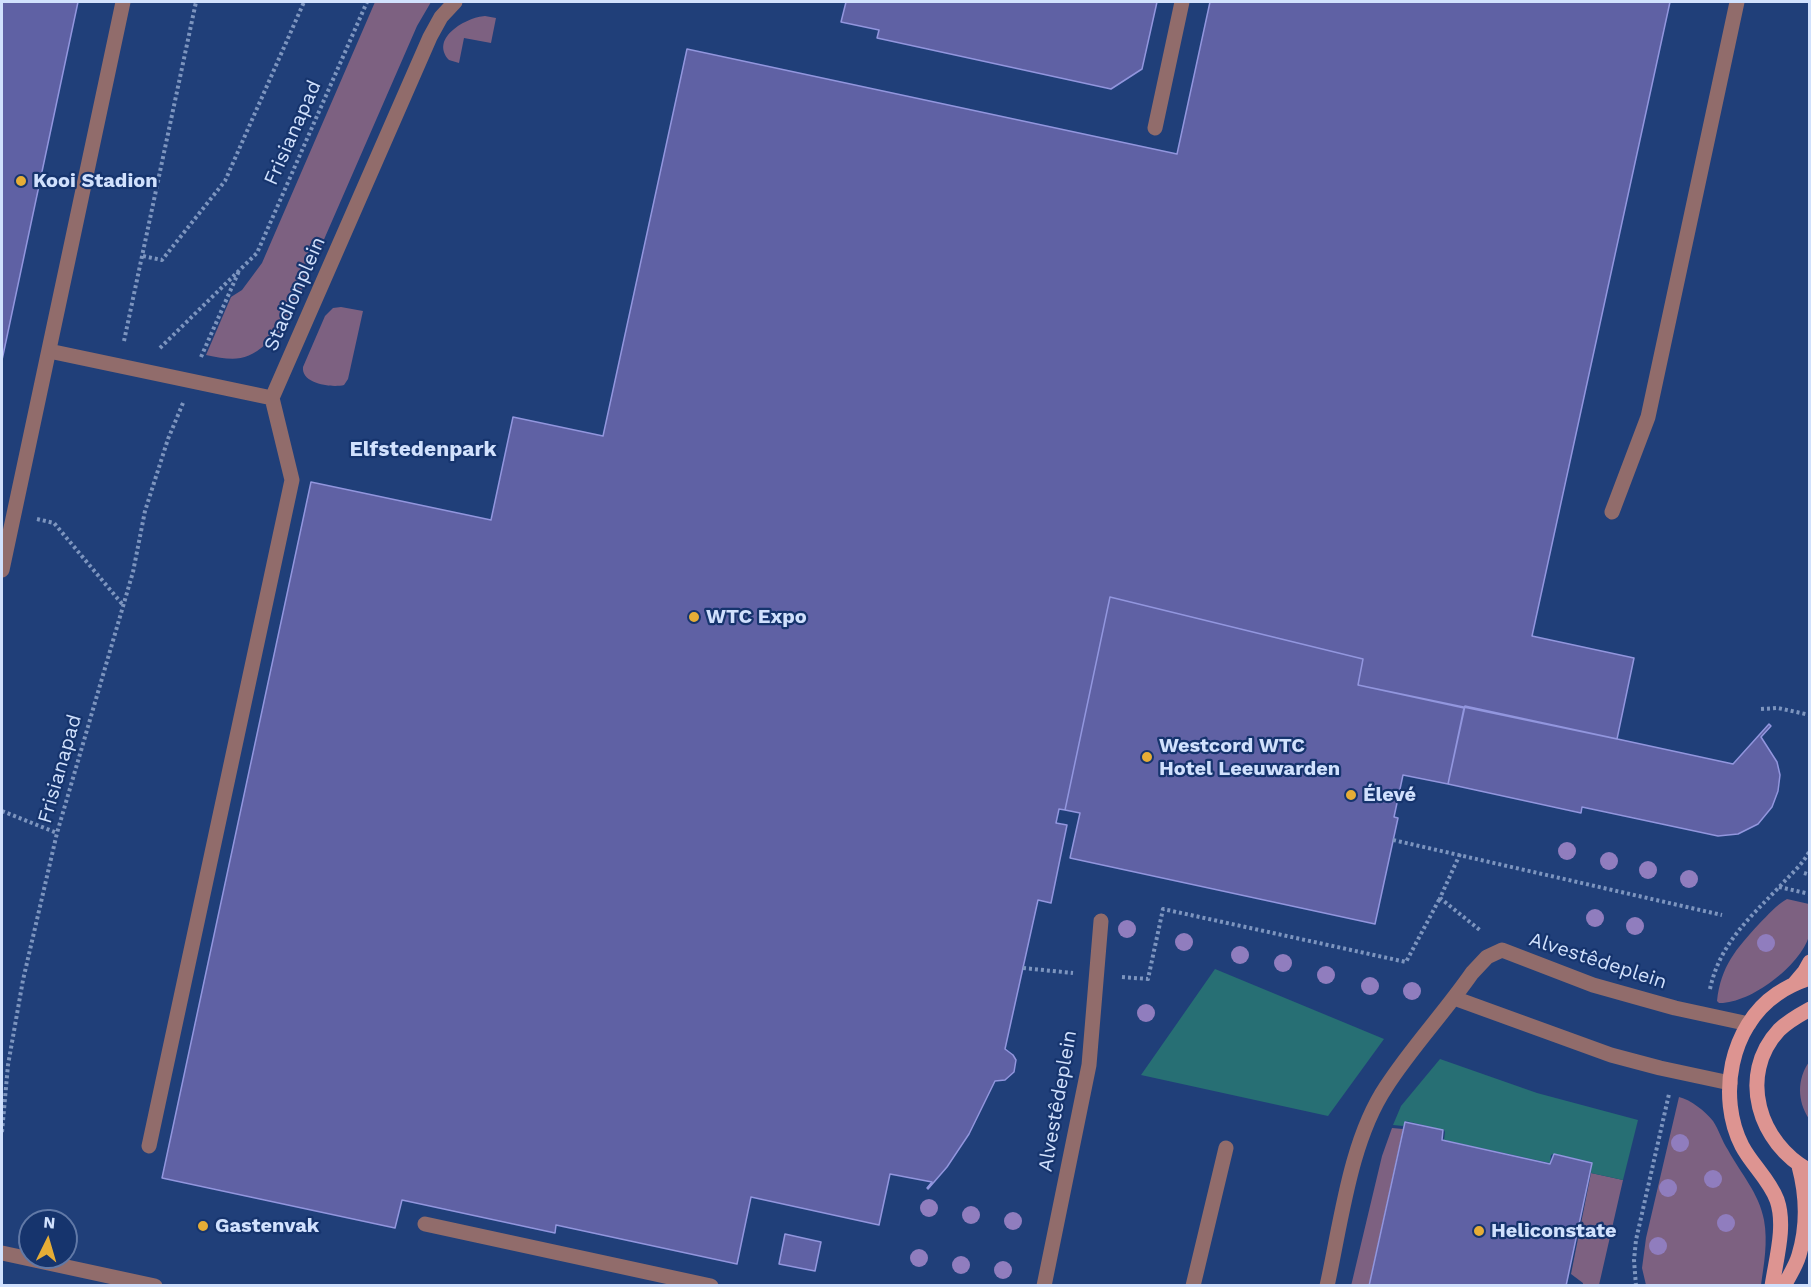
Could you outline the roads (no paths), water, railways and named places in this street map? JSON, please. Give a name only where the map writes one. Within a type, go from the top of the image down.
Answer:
[{"type":"main road","points":[[1794,984],[1809,962]]},
{"type":"main road","points":[[1772,1286],[1780,1217],[1771,1187],[1743,1148],[1734,1128],[1730,1105],[1732,1065],[1749,1024],[1761,1008],[1775,995],[1809,978]]},
{"type":"main road","points":[[1784,1286],[1799,1257],[1806,1214],[1804,1168],[1787,1156],[1762,1120],[1758,1103],[1758,1087],[1760,1068],[1767,1047],[1779,1030],[1793,1018],[1809,1009]]},
{"type":"main road","points":[[1730,1083],[1758,1087]]},
{"type":"street","points":[[2,570],[123,2]]},
{"type":"street","name":"Stadionplein","points":[[272,398],[430,37],[441,17],[455,2]]},
{"type":"street","points":[[1155,128],[1182,2]]},
{"type":"street","points":[[1612,512],[1648,417],[1737,2]]},
{"type":"street","points":[[49,351],[272,398],[292,480],[149,1146]]},
{"type":"street","name":"Alvestêdeplein","points":[[1044,1286],[1089,1065],[1101,921]]},
{"type":"street","name":"Alvestêdeplein","points":[[1327,1286],[1354,1160],[1369,1119],[1385,1088],[1472,973],[1487,957],[1502,950],[1593,985],[1675,1008],[1749,1024]]},
{"type":"street","points":[[1454,998],[1611,1055],[1730,1083]]},
{"type":"street","points":[[1193,1286],[1226,1148]]},
{"type":"street","points":[[425,1224],[645,1279],[711,1286]]},
{"type":"street","points":[[2,1253],[155,1286]]},
{"type":"place","name":"Kooi Stadion","points":[[21,181]]},
{"type":"place","name":"WTC Expo","points":[[694,617]]},
{"type":"place","name":"Westcord WTC Hotel Leeuwarden","points":[[1147,757]]},
{"type":"place","name":"Élevé","points":[[1351,795]]},
{"type":"place","name":"Gastenvak","points":[[203,1226]]},
{"type":"place","name":"Heliconstate","points":[[1479,1231]]},
{"type":"district","name":"Elfstedenpark","points":[[423,450]]}]
